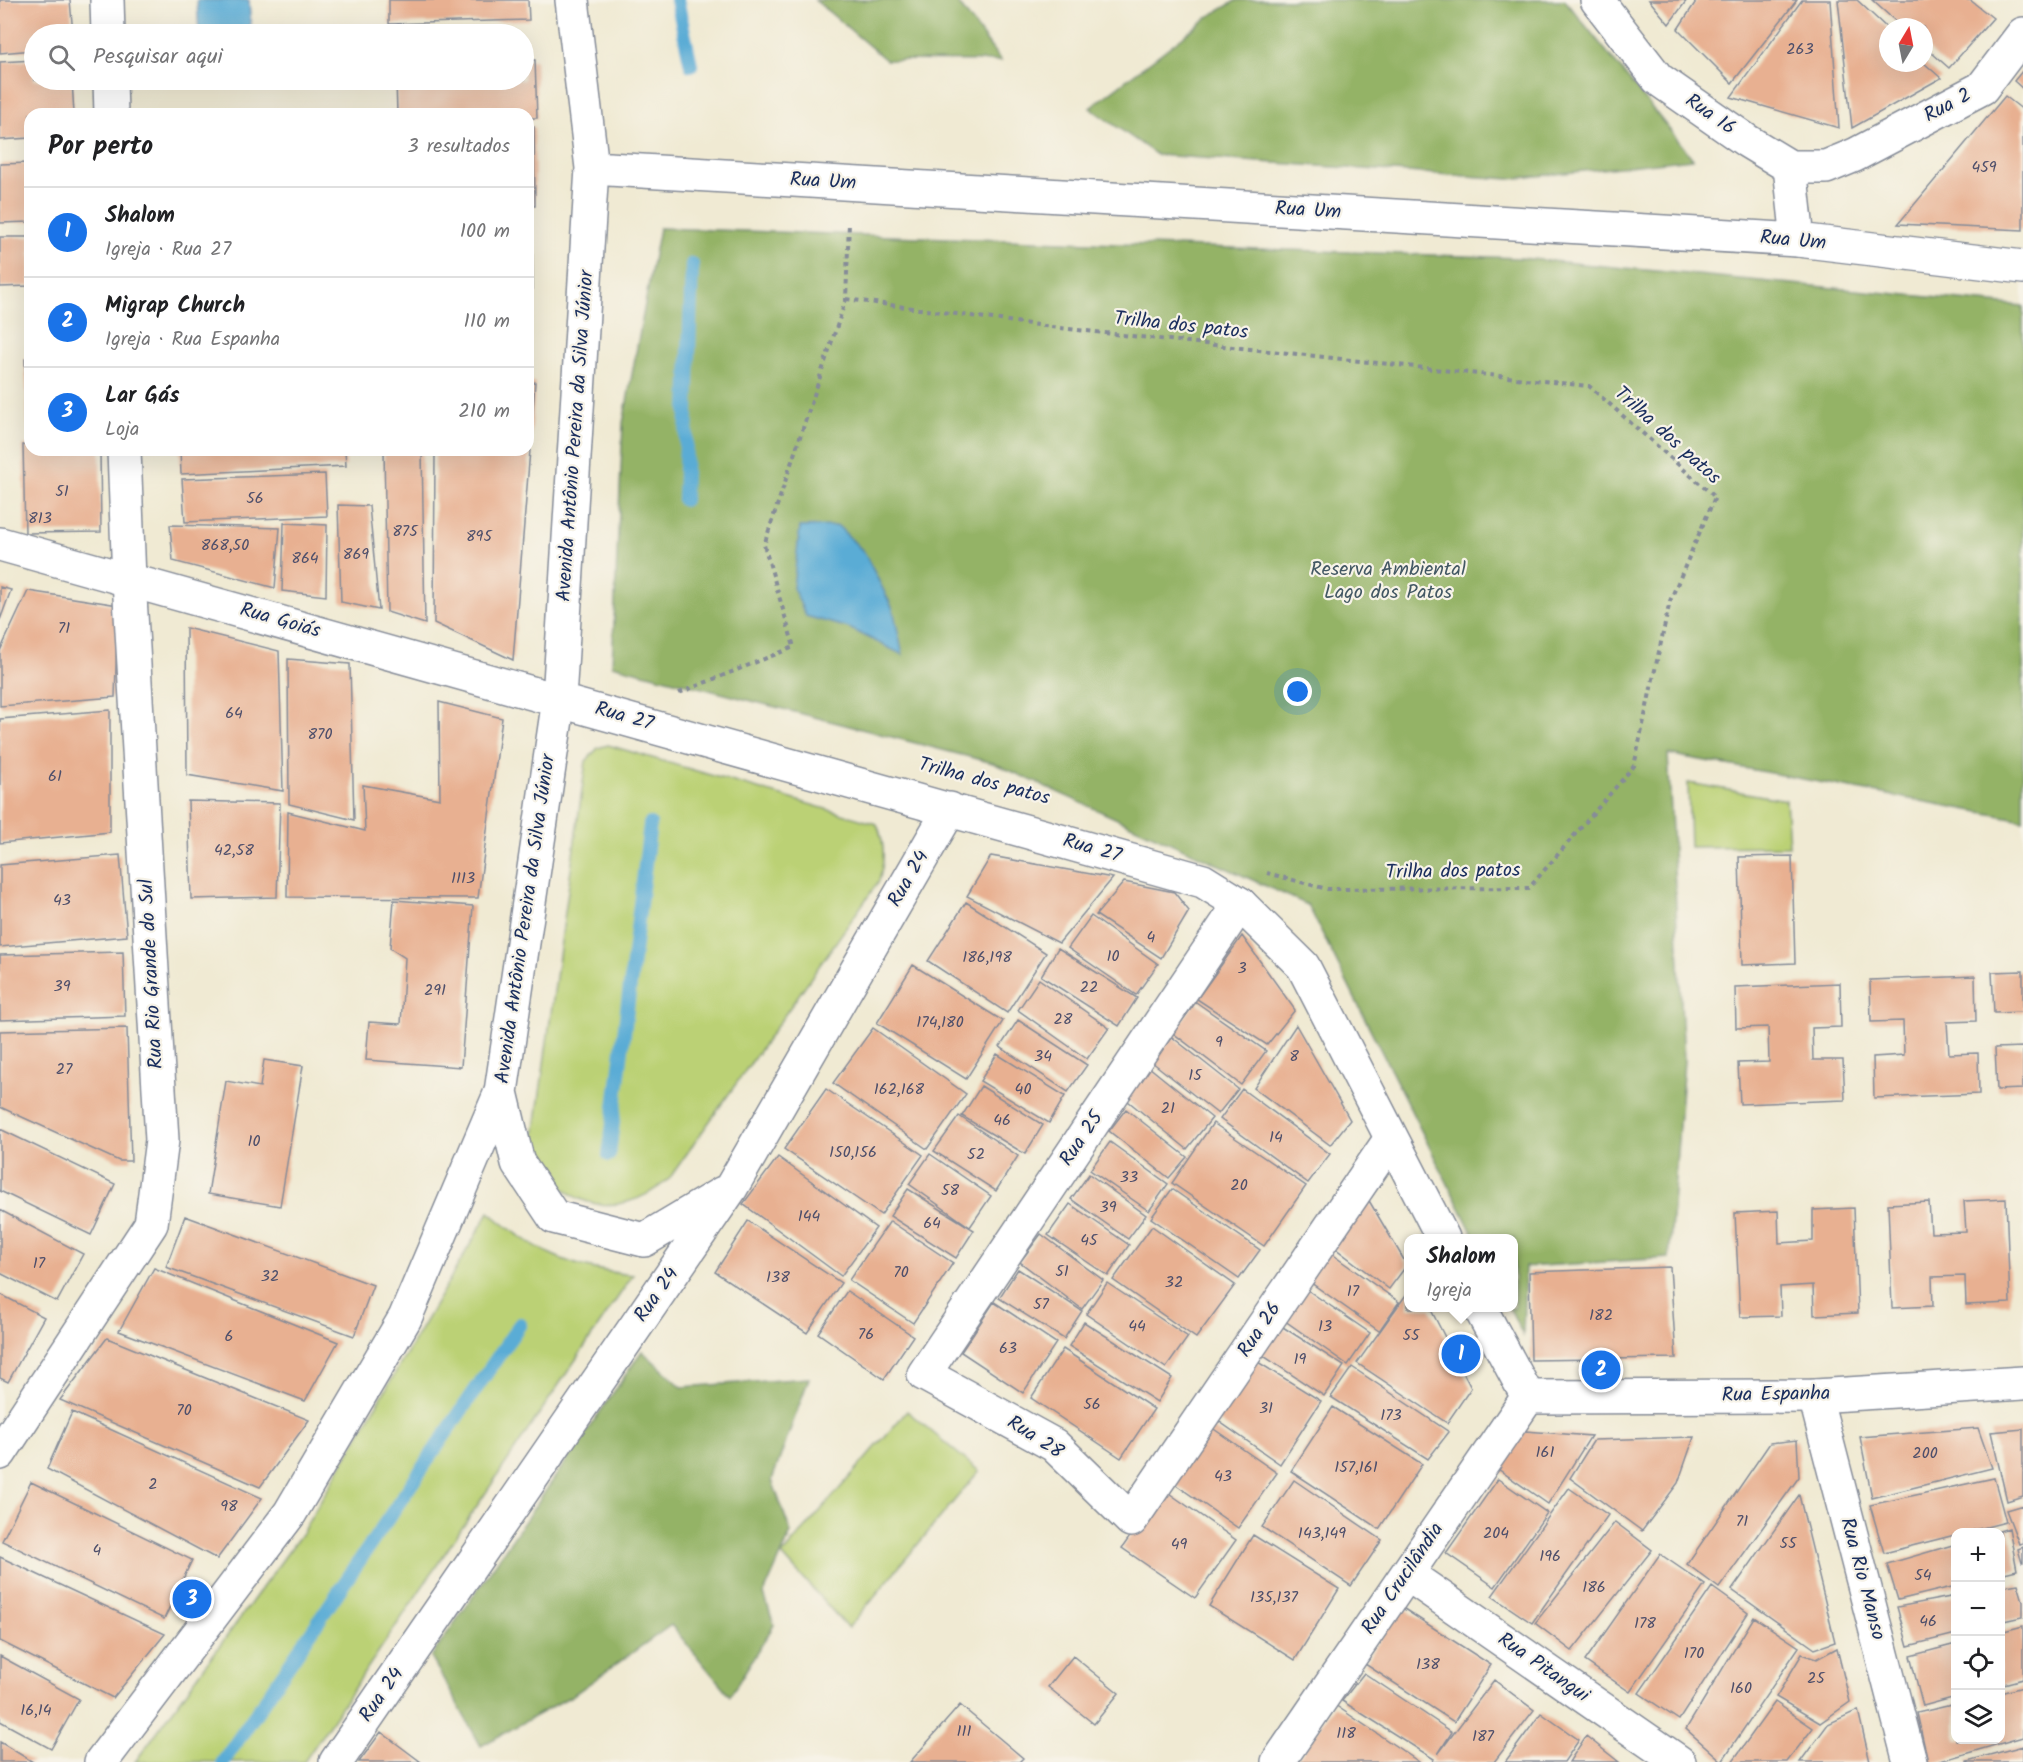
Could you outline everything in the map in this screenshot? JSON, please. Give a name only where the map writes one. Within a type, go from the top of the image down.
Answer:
[{"type":"street","points":[[107,0],[108,24]]},
{"type":"street","name":"Avenida Antônio Pereira da Silva Júnior","points":[[101,1762],[290,1513],[405,1318],[501,1092],[559,699],[592,168],[572,0]]},
{"type":"street","name":"Rua 16","points":[[1597,0],[1658,79],[1747,141],[1790,167]]},
{"type":"street","name":"Rua 2","points":[[1790,167],[1826,167],[1855,155],[1982,88],[2023,34]]},
{"type":"street","points":[[110,90],[111,108]]},
{"type":"street","points":[[1790,167],[1798,240]]},
{"type":"street","name":"Rua Um","points":[[592,168],[1798,240],[2023,267]]},
{"type":"street","name":"Rua Rio Grande do Sul","points":[[0,1453],[151,1224],[162,1140],[129,580],[124,456]]},
{"type":"street","name":"Rua Goiás","points":[[0,544],[559,699]]},
{"type":"street","name":"Rua 27","points":[[559,699],[1203,881],[1240,904],[1303,966],[1390,1140],[1440,1234]]},
{"type":"street","name":"Rua 24","points":[[336,1762],[731,1188],[950,809]]},
{"type":"street","name":"Rua 25","points":[[924,1374],[1240,904]]},
{"type":"street","points":[[501,1092],[518,1162],[554,1217],[645,1240],[731,1188]]},
{"type":"street","name":"Rua 26","points":[[1131,1520],[1390,1140]]},
{"type":"street","points":[[1482,1312],[1528,1397]]},
{"type":"street","name":"Rua 28","points":[[924,1374],[1054,1445],[1131,1520]]},
{"type":"street","name":"Rua Espanha","points":[[1528,1397],[1815,1396],[2023,1383]]},
{"type":"street","name":"Rua Rio Manso","points":[[1815,1396],[1910,1762]]},
{"type":"street","name":"Rua Crucilândia","points":[[1278,1762],[1528,1397]]},
{"type":"street","name":"Rua Pitangui","points":[[1407,1574],[1679,1762]]},
{"type":"path","points":[[676,694],[794,647],[764,545],[846,299],[850,183]]},
{"type":"path","name":"Trilha dos patos","points":[[846,299],[1059,328],[1589,386],[1715,497],[1670,601],[1634,766],[1529,888],[1327,889],[1258,871]]},
{"type":"green space","points":[[815,0],[956,0],[1001,61],[886,60]]},
{"type":"green space","points":[[1237,0],[1565,0],[1693,159],[1510,179],[1157,155],[1090,108],[1211,15]]},
{"type":"green space","name":"Reserva Ambiental Lago dos Patos","points":[[659,228],[1520,258],[2023,306],[2023,820],[1668,754],[1684,1060],[1669,1258],[1525,1267],[1523,1335],[1511,1312],[1518,1312],[1518,1234],[1473,1234],[1308,905],[993,763],[612,665],[623,423]]},
{"type":"green space","points":[[608,745],[877,824],[882,838],[883,852],[879,881],[669,1179],[648,1194],[627,1202],[607,1205],[587,1202],[570,1193],[555,1179],[542,1160],[534,1136],[586,761],[598,748]]},
{"type":"green space","points":[[1688,783],[1786,800],[1789,846],[1690,847]]},
{"type":"green space","points":[[489,1212],[522,1238],[555,1256],[591,1268],[633,1275],[304,1762],[135,1762],[302,1533]]},
{"type":"green space","points":[[642,1351],[682,1387],[809,1378],[772,1480],[791,1533],[764,1594],[774,1625],[730,1696],[671,1625],[573,1695],[481,1746],[431,1657]]},
{"type":"green space","points":[[907,1411],[979,1471],[848,1628],[782,1555]]},
{"type":"water","points":[[197,0],[249,0],[250,24],[198,24]]},
{"type":"water","points":[[838,526],[864,552],[893,609],[903,655],[849,628],[806,616],[793,588],[800,527]]},
{"type":"building","points":[[0,0],[70,0],[72,24],[24,24],[24,51],[0,53]]},
{"type":"building","points":[[389,0],[528,0],[529,20],[389,24]]},
{"type":"building","points":[[1649,0],[1687,0],[1669,24]]},
{"type":"building","points":[[1697,0],[1797,0],[1732,83],[1678,29]]},
{"type":"building","points":[[1802,0],[1830,0],[1839,128],[1731,97]]},
{"type":"building","points":[[1838,0],[1857,0],[1879,21],[1879,72],[1933,71],[1941,78],[1852,128]]},
{"type":"building","points":[[1872,0],[1970,0],[1993,18],[1949,68],[1933,54],[1933,18],[1892,18]]},
{"type":"building","points":[[535,60],[537,118],[534,118],[534,108],[397,108],[396,90],[534,90]]},
{"type":"building","points":[[24,61],[24,90],[73,90],[74,108],[24,108],[24,138],[0,140],[0,62]]},
{"type":"building","points":[[2023,70],[2023,89],[2014,81]]},
{"type":"building","points":[[2005,96],[2023,110],[2023,230],[1898,224]]},
{"type":"building","points":[[534,127],[535,206],[534,206]]},
{"type":"building","points":[[24,163],[24,222],[0,223],[0,164]]},
{"type":"building","points":[[0,237],[24,237],[24,286],[0,287]]},
{"type":"building","points":[[23,445],[24,456],[100,456],[101,532],[25,533]]},
{"type":"building","points":[[180,456],[345,456],[346,466],[181,474]]},
{"type":"building","points":[[384,456],[422,456],[425,624],[387,612]]},
{"type":"building","points":[[435,456],[529,456],[513,660],[434,623]]},
{"type":"building","points":[[325,474],[327,516],[185,522],[182,479]]},
{"type":"building","points":[[338,505],[369,506],[379,610],[341,602]]},
{"type":"building","points":[[284,523],[327,525],[326,596],[282,591]]},
{"type":"building","points":[[170,525],[280,528],[275,588],[173,561]]},
{"type":"building","points":[[0,587],[11,590],[0,620]]},
{"type":"building","points":[[28,591],[118,605],[115,697],[0,706],[0,651]]},
{"type":"building","points":[[186,628],[279,651],[283,791],[187,775]]},
{"type":"building","points":[[288,659],[350,664],[354,820],[289,804]]},
{"type":"building","points":[[439,702],[502,718],[478,898],[287,897],[288,812],[365,831],[363,785],[440,799]]},
{"type":"building","points":[[110,710],[110,832],[0,843],[0,719]]},
{"type":"building","points":[[188,801],[280,803],[277,897],[191,899]]},
{"type":"building","points":[[120,855],[127,936],[0,947],[0,865]]},
{"type":"building","points":[[991,856],[1113,878],[1059,943],[967,896]]},
{"type":"building","points":[[1792,856],[1795,963],[1742,965],[1739,857]]},
{"type":"building","points":[[1124,882],[1174,892],[1189,911],[1161,958],[1096,915]]},
{"type":"building","points":[[394,900],[473,906],[461,1067],[366,1060],[369,1022],[401,1024],[405,958],[390,948]]},
{"type":"building","points":[[966,902],[1046,953],[1007,1013],[928,961]]},
{"type":"building","points":[[1091,916],[1158,964],[1136,995],[1068,948]]},
{"type":"building","points":[[1242,936],[1295,1010],[1267,1045],[1197,999]]},
{"type":"building","points":[[1058,948],[1137,998],[1119,1026],[1041,976]]},
{"type":"building","points":[[123,952],[125,1016],[0,1020],[0,955]]},
{"type":"building","points":[[913,965],[1003,1021],[966,1079],[877,1023]]},
{"type":"building","points":[[2023,971],[2023,1012],[1994,1013],[1992,972]]},
{"type":"building","points":[[1975,976],[1976,1021],[1947,1022],[1949,1054],[1978,1053],[1979,1094],[1874,1098],[1873,1057],[1904,1055],[1903,1021],[1871,1022],[1870,980]]},
{"type":"building","points":[[1039,979],[1109,1028],[1087,1059],[1018,1010]]},
{"type":"building","points":[[1840,983],[1841,1027],[1812,1028],[1813,1060],[1843,1060],[1845,1100],[1740,1104],[1738,1063],[1769,1062],[1768,1027],[1736,1028],[1735,987]]},
{"type":"building","points":[[1196,1002],[1266,1051],[1241,1085],[1173,1033]]},
{"type":"building","points":[[1018,1020],[1087,1065],[1068,1092],[1000,1047]]},
{"type":"building","points":[[1296,1025],[1350,1120],[1330,1145],[1254,1088]]},
{"type":"building","points":[[127,1028],[131,1161],[119,1161],[0,1107],[0,1031]]},
{"type":"building","points":[[873,1028],[966,1094],[927,1149],[833,1083]]},
{"type":"building","points":[[1172,1037],[1238,1089],[1218,1114],[1152,1062]]},
{"type":"building","points":[[2023,1047],[2023,1089],[1997,1090],[1995,1048]]},
{"type":"building","points":[[997,1054],[1065,1096],[1049,1123],[980,1081]]},
{"type":"building","points":[[264,1060],[303,1066],[280,1206],[208,1194],[226,1081],[260,1087]]},
{"type":"building","points":[[1149,1067],[1212,1118],[1187,1149],[1123,1097]]},
{"type":"building","points":[[981,1086],[1043,1125],[1025,1154],[962,1116]]},
{"type":"building","points":[[826,1089],[923,1155],[881,1215],[784,1149]]},
{"type":"building","points":[[1242,1089],[1330,1154],[1308,1183],[1220,1119]]},
{"type":"building","points":[[1126,1109],[1187,1157],[1169,1178],[1109,1131]]},
{"type":"building","points":[[959,1116],[1018,1156],[996,1191],[934,1151]]},
{"type":"building","points":[[1213,1123],[1306,1186],[1264,1246],[1172,1183]]},
{"type":"building","points":[[0,1129],[115,1184],[91,1235],[0,1191]]},
{"type":"building","points":[[1110,1142],[1168,1184],[1149,1211],[1090,1170]]},
{"type":"building","points":[[930,1154],[991,1196],[970,1227],[909,1184]]},
{"type":"building","points":[[778,1157],[876,1228],[841,1276],[743,1204]]},
{"type":"building","points":[[1089,1174],[1146,1215],[1128,1239],[1071,1199]]},
{"type":"building","points":[[908,1189],[974,1230],[956,1258],[890,1216]]},
{"type":"building","points":[[1172,1189],[1260,1250],[1239,1279],[1151,1218]]},
{"type":"building","points":[[1368,1199],[1404,1260],[1404,1269],[1389,1289],[1331,1245]]},
{"type":"building","points":[[2006,1199],[2010,1303],[1966,1305],[1965,1276],[1932,1277],[1933,1306],[1892,1308],[1888,1204],[1929,1202],[1931,1233],[1966,1232],[1964,1201]]},
{"type":"building","points":[[1070,1204],[1129,1245],[1108,1276],[1048,1235]]},
{"type":"building","points":[[1854,1208],[1858,1313],[1814,1315],[1813,1285],[1780,1287],[1781,1316],[1740,1317],[1735,1213],[1778,1211],[1779,1243],[1813,1241],[1813,1210]]},
{"type":"building","points":[[0,1210],[83,1254],[57,1302],[0,1273]]},
{"type":"building","points":[[185,1216],[373,1285],[354,1336],[166,1267]]},
{"type":"building","points":[[748,1221],[841,1283],[807,1333],[715,1272]]},
{"type":"building","points":[[890,1221],[953,1263],[913,1323],[849,1280]]},
{"type":"building","points":[[1152,1226],[1235,1285],[1196,1338],[1113,1280]]},
{"type":"building","points":[[1041,1234],[1103,1280],[1082,1309],[1020,1262]]},
{"type":"building","points":[[1327,1251],[1399,1302],[1379,1331],[1307,1280]]},
{"type":"building","points":[[1670,1267],[1676,1358],[1531,1360],[1529,1272]]},
{"type":"building","points":[[154,1268],[338,1342],[305,1401],[119,1331]]},
{"type":"building","points":[[1018,1269],[1082,1311],[1064,1339],[999,1298]]},
{"type":"building","points":[[1107,1283],[1188,1337],[1166,1368],[1086,1314]]},
{"type":"building","points":[[1303,1287],[1370,1333],[1348,1365],[1281,1318]]},
{"type":"building","points":[[847,1291],[913,1336],[884,1379],[818,1333]]},
{"type":"building","points":[[0,1294],[44,1317],[8,1382],[0,1378]]},
{"type":"building","points":[[1404,1298],[1404,1312],[1432,1312],[1471,1388],[1447,1423],[1357,1363]]},
{"type":"building","points":[[994,1302],[1056,1343],[1023,1393],[961,1352]]},
{"type":"building","points":[[1084,1322],[1172,1378],[1157,1402],[1069,1346]]},
{"type":"building","points":[[1275,1322],[1344,1366],[1324,1396],[1256,1351]]},
{"type":"building","points":[[107,1338],[309,1420],[260,1487],[60,1400]]},
{"type":"building","points":[[1063,1349],[1154,1409],[1121,1458],[1031,1398]]},
{"type":"building","points":[[1253,1359],[1321,1401],[1280,1464],[1210,1415]]},
{"type":"building","points":[[1352,1367],[1449,1432],[1428,1459],[1331,1397]]},
{"type":"building","points":[[1333,1407],[1422,1464],[1379,1529],[1291,1471]]},
{"type":"building","points":[[72,1412],[262,1498],[217,1559],[47,1469]]},
{"type":"building","points":[[1208,1425],[1277,1473],[1238,1528],[1169,1480]]},
{"type":"building","points":[[1978,1428],[1992,1468],[1872,1498],[1860,1437]]},
{"type":"building","points":[[2023,1429],[2023,1496],[2007,1501],[1991,1432]]},
{"type":"building","points":[[1525,1431],[1591,1436],[1548,1504],[1498,1469]]},
{"type":"building","points":[[1694,1437],[1678,1483],[1642,1531],[1570,1478],[1594,1440]]},
{"type":"building","points":[[1797,1440],[1799,1477],[1719,1588],[1687,1564],[1770,1443]]},
{"type":"building","points":[[1994,1478],[2006,1522],[1982,1528],[1951,1528],[1951,1536],[1884,1553],[1870,1505]]},
{"type":"building","points":[[1498,1479],[1547,1513],[1495,1587],[1446,1553]]},
{"type":"building","points":[[1294,1480],[1382,1540],[1351,1586],[1262,1527]]},
{"type":"building","points":[[31,1482],[192,1560],[164,1619],[2,1541]]},
{"type":"building","points":[[1569,1488],[1608,1515],[1532,1623],[1492,1596]]},
{"type":"building","points":[[1163,1489],[1236,1540],[1195,1598],[1122,1548]]},
{"type":"building","points":[[1799,1495],[1835,1642],[1815,1649],[1732,1590]]},
{"type":"building","points":[[2023,1505],[2023,1543],[2019,1544],[2006,1510]]},
{"type":"building","points":[[1615,1522],[1652,1550],[1572,1651],[1535,1623]]},
{"type":"building","points":[[2009,1528],[2017,1570],[2005,1573],[2005,1529]]},
{"type":"building","points":[[1253,1535],[1339,1589],[1295,1660],[1209,1606]]},
{"type":"building","points":[[1951,1545],[1951,1587],[1898,1600],[1887,1564]]},
{"type":"building","points":[[2023,1547],[2023,1563],[2022,1563],[2018,1549]]},
{"type":"building","points":[[1660,1554],[1705,1585],[1630,1692],[1585,1661]]},
{"type":"building","points":[[0,1557],[165,1634],[113,1698],[0,1641]]},
{"type":"building","points":[[2018,1584],[2023,1601],[2023,1617],[2005,1621],[2005,1586]]},
{"type":"building","points":[[1712,1587],[1748,1613],[1679,1720],[1639,1693]]},
{"type":"building","points":[[1951,1597],[1951,1635],[1908,1646],[1897,1607]]},
{"type":"building","points":[[1401,1607],[1491,1665],[1454,1722],[1365,1664]]},
{"type":"building","points":[[1754,1617],[1799,1647],[1722,1761],[1686,1729]]},
{"type":"building","points":[[2023,1626],[2023,1679],[2005,1684],[2005,1636],[2005,1631]]},
{"type":"building","points":[[1951,1645],[1951,1698],[1923,1706],[1910,1656]]},
{"type":"building","points":[[1837,1648],[1850,1702],[1820,1723],[1776,1697],[1802,1654],[1817,1659]]},
{"type":"building","points":[[0,1656],[79,1699],[51,1749],[0,1721]]},
{"type":"building","points":[[1073,1656],[1119,1693],[1094,1724],[1048,1687]]},
{"type":"building","points":[[1364,1673],[1452,1732],[1438,1754],[1494,1680],[1534,1710],[1494,1762],[1432,1762],[1434,1759],[1342,1701]]},
{"type":"building","points":[[2023,1687],[2023,1737],[2005,1742],[2005,1692]]},
{"type":"building","points":[[1775,1702],[1813,1728],[1787,1762],[1732,1762]]},
{"type":"building","points":[[960,1705],[1023,1758],[1019,1762],[910,1762]]},
{"type":"building","points":[[1335,1705],[1419,1762],[1296,1762]]},
{"type":"building","points":[[1951,1705],[1951,1744],[1999,1744],[1937,1762],[1928,1762],[1917,1713]]},
{"type":"building","points":[[1858,1710],[1870,1762],[1800,1762],[1828,1724]]},
{"type":"building","points":[[1541,1713],[1579,1740],[1564,1762],[1505,1762]]},
{"type":"building","points":[[381,1732],[421,1762],[359,1762]]},
{"type":"building","points":[[1586,1736],[1619,1762],[1569,1762]]},
{"type":"building","points":[[0,1742],[33,1762],[0,1762]]},
{"type":"building","points":[[2023,1746],[2023,1762],[1967,1762],[1967,1761]]},
{"type":"waterway","points":[[677,0],[691,65]]},
{"type":"waterway","points":[[684,500],[692,264]]},
{"type":"waterway","points":[[609,1155],[650,824]]},
{"type":"waterway","points":[[223,1762],[520,1324]]},
{"type":"place","name":"Shalom","points":[[1461,1354]]},
{"type":"place","name":"Migrap Church","points":[[1601,1370]]},
{"type":"place","name":"Lar Gás","points":[[192,1599]]}]
